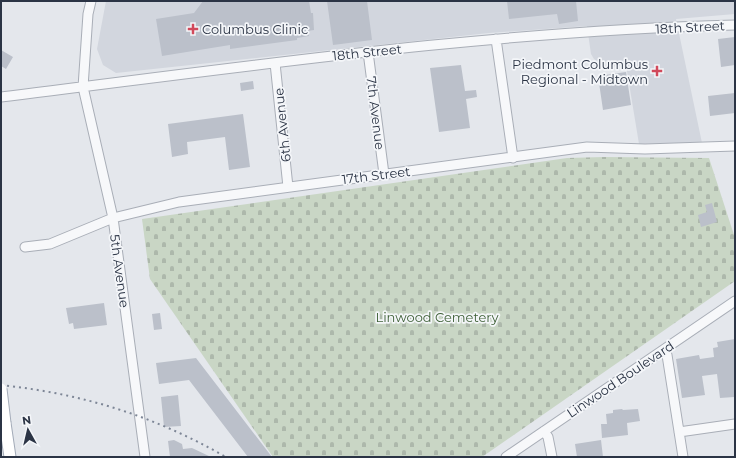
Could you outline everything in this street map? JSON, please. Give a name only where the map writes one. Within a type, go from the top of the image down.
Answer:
[{"type":"main road","points":[[1,389],[10,457]]},
{"type":"street","name":"5th Avenue","points":[[91,1],[88,14],[83,87],[113,218],[146,457]]},
{"type":"street","name":"18th Street","points":[[1,98],[275,63],[496,39],[686,26],[735,25]]},
{"type":"street","points":[[496,39],[512,158]]},
{"type":"street","name":"7th Avenue","points":[[368,52],[384,174]]},
{"type":"street","name":"6th Avenue","points":[[275,63],[288,187]]},
{"type":"street","name":"17th Street","points":[[25,247],[50,244],[113,218],[179,202],[586,147],[645,149],[735,146]]},
{"type":"street","name":"Linwood Boulevard","points":[[506,457],[735,301]]},
{"type":"street","points":[[663,350],[667,355],[683,457]]},
{"type":"street","points":[[679,432],[735,424]]},
{"type":"street","points":[[544,431],[548,437],[552,457]]},
{"type":"shaded area","name":"Piedmont Columbus Regional - Midtown","points":[[106,1],[735,1],[735,14],[676,19],[702,143],[639,144],[626,65],[602,68],[600,63],[594,59],[591,54],[587,26],[489,33],[116,73],[103,65],[97,49]]},
{"type":"green space","name":"Linwood Cemetery","points":[[567,158],[709,158],[735,238],[735,281],[482,457],[273,457],[150,279],[142,219]]},
{"type":"building","points":[[203,1],[309,1],[311,13],[313,13],[314,30],[308,31],[309,36],[297,38],[297,40],[230,49],[230,45],[162,56],[156,19],[194,13]]},
{"type":"building","points":[[327,1],[367,1],[372,40],[333,45]]},
{"type":"building","points":[[507,1],[576,1],[578,21],[559,24],[557,14],[509,19]]},
{"type":"building","points":[[735,37],[735,65],[721,67],[718,39]]},
{"type":"building","points":[[1,50],[13,57],[6,69],[1,66]]},
{"type":"building","points":[[461,65],[465,91],[476,90],[477,97],[466,99],[470,128],[439,132],[430,68]]},
{"type":"building","points":[[626,72],[631,105],[603,110],[598,76]]},
{"type":"building","points":[[253,81],[254,89],[241,91],[240,83]]},
{"type":"building","points":[[735,93],[735,113],[710,116],[708,96]]},
{"type":"building","points":[[243,114],[250,167],[229,170],[225,137],[187,142],[188,154],[172,157],[168,124]]},
{"type":"building","points":[[712,203],[717,222],[701,227],[698,215],[707,212],[705,205]]},
{"type":"building","points":[[104,303],[107,325],[74,329],[73,323],[69,324],[66,308]]},
{"type":"building","points":[[160,313],[162,329],[154,330],[152,314]]},
{"type":"building","points":[[735,339],[734,397],[720,398],[717,374],[702,376],[705,395],[682,398],[676,359],[699,355],[700,359],[714,357],[713,348],[718,347],[717,342]]},
{"type":"building","points":[[196,358],[272,457],[248,457],[189,380],[159,384],[156,363]]},
{"type":"building","points":[[178,395],[181,426],[164,427],[161,397]]},
{"type":"building","points":[[638,409],[640,421],[627,423],[628,435],[602,438],[601,424],[607,424],[606,414],[613,413],[613,410]]},
{"type":"building","points":[[174,440],[182,444],[183,449],[192,448],[211,457],[170,457],[168,441]]},
{"type":"building","points":[[601,440],[603,457],[577,457],[575,444]]},
{"type":"railway","points":[[1,385],[61,394],[118,409],[172,430],[226,457]]},
{"type":"place","name":"Columbus Clinic","points":[[193,29]]},
{"type":"place","name":"Piedmont Columbus Regional - Midtown","points":[[657,71]]}]
